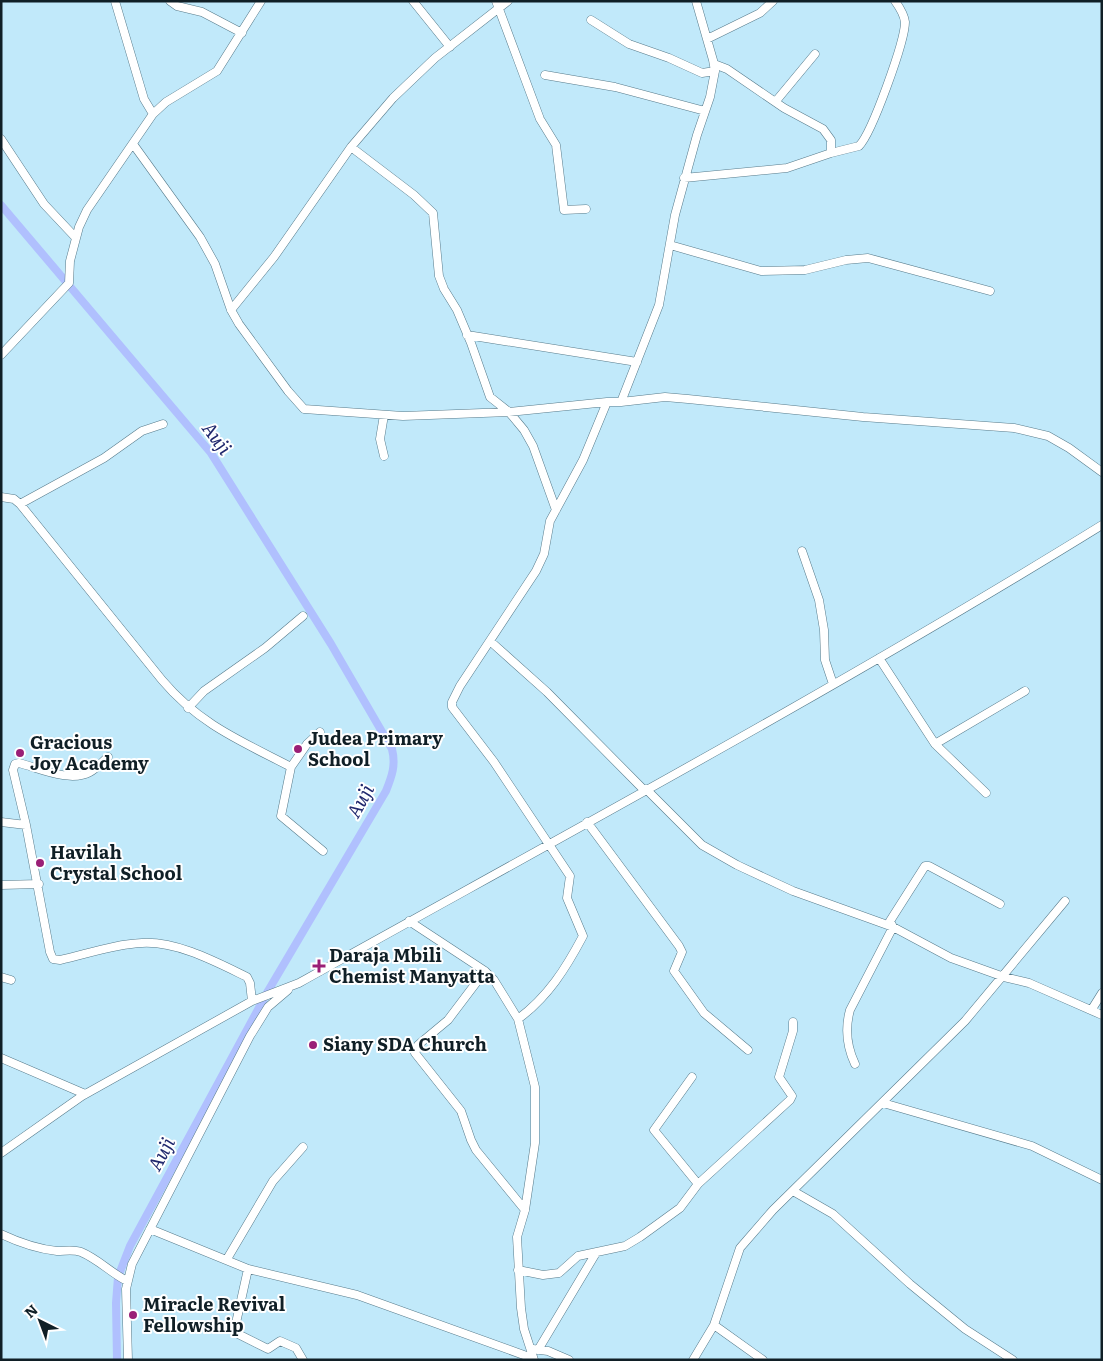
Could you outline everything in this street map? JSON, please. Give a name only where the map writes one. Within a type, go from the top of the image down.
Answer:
[{"type":"street","points":[[115,1],[144,99],[153,114]]},
{"type":"street","points":[[170,1],[177,6],[202,12],[242,33]]},
{"type":"street","points":[[1,355],[69,283],[70,261],[76,238],[87,210],[153,114],[166,102],[217,71],[261,1]]},
{"type":"street","points":[[413,1],[450,47]]},
{"type":"street","points":[[231,310],[274,258],[351,147],[407,82],[498,4],[508,1]]},
{"type":"street","points":[[621,402],[659,305],[684,178],[705,111],[714,67],[696,1]]},
{"type":"street","points":[[707,39],[760,13],[773,1]]},
{"type":"street","points":[[684,178],[787,168],[859,146],[871,127],[890,75],[905,23],[902,10],[895,1]]},
{"type":"street","points":[[498,4],[540,120],[556,145],[564,210],[586,209]]},
{"type":"street","points":[[591,20],[629,44],[669,58],[702,73],[714,67],[727,69],[826,132],[831,140],[831,153]]},
{"type":"street","points":[[776,101],[815,54]]},
{"type":"street","points":[[545,75],[615,87],[705,111]]},
{"type":"street","points":[[1,139],[44,204],[76,238]]},
{"type":"street","points":[[133,144],[200,237],[216,264],[231,310],[250,340],[304,409],[384,415],[509,412],[607,402],[665,398],[688,399],[862,418],[1014,428],[1048,436],[1069,448],[1102,472]]},
{"type":"street","points":[[351,147],[414,195],[433,213],[439,276],[468,334],[490,397],[509,412],[524,430],[533,446],[556,510]]},
{"type":"street","points":[[670,245],[761,271],[804,270],[846,260],[868,258],[990,291]]},
{"type":"street","points":[[468,334],[636,362]]},
{"type":"street","points":[[518,1019],[536,1006],[564,972],[583,936],[567,898],[570,876],[494,762],[452,707],[454,695],[536,571],[544,554],[550,521],[583,460],[607,402]]},
{"type":"street","points":[[384,415],[380,439],[384,456]]},
{"type":"street","points":[[20,504],[104,458],[142,431],[163,424]]},
{"type":"street","points":[[1,497],[14,498],[20,504],[56,552],[162,680],[188,708],[226,734],[291,767]]},
{"type":"street","points":[[1,1154],[85,1094],[253,1000],[291,986],[410,922],[879,658],[1102,525]]},
{"type":"street","points":[[802,551],[819,600],[826,660],[833,684]]},
{"type":"street","points":[[188,708],[204,691],[265,648],[303,616]]},
{"type":"street","points":[[490,641],[547,692],[688,833],[718,855],[793,891],[892,927],[951,958],[1004,977],[1029,983],[1102,1015]]},
{"type":"street","points":[[879,658],[935,744],[986,793]]},
{"type":"street","points":[[935,744],[1025,691]]},
{"type":"street","points":[[320,732],[307,744],[291,767],[281,816],[323,851]]},
{"type":"street","points":[[108,757],[92,771],[84,775],[58,774],[19,763],[15,764],[13,770],[39,884],[50,952],[53,959],[60,960],[143,943],[162,945],[200,956],[247,977],[253,1000]]},
{"type":"street","points":[[1,822],[26,825]]},
{"type":"street","points":[[587,822],[679,946],[682,952],[674,971],[704,1013],[748,1050]]},
{"type":"street","points":[[855,1064],[848,1047],[847,1024],[850,1010],[892,927],[890,921],[894,912],[925,866],[929,866],[1000,904]]},
{"type":"street","points":[[1,885],[39,884]]},
{"type":"street","points":[[693,1360],[714,1325],[740,1248],[793,1191],[965,1021],[1004,977],[1065,901]]},
{"type":"street","points":[[410,922],[485,971],[494,980],[518,1019],[536,1087],[535,1143],[525,1210],[517,1237],[518,1270],[524,1329],[534,1354]]},
{"type":"street","points":[[485,971],[448,1020],[418,1045],[415,1053],[461,1111],[476,1150],[525,1210]]},
{"type":"street","points":[[1,977],[12,980]]},
{"type":"street","points":[[128,1360],[121,1278],[132,1264],[257,1024],[268,1007],[291,986]]},
{"type":"street","points":[[1092,1009],[1102,993]]},
{"type":"street","points":[[518,1270],[551,1275],[559,1273],[578,1256],[625,1246],[680,1208],[698,1184],[790,1100],[790,1093],[779,1077],[793,1031],[793,1022]]},
{"type":"street","points":[[1,1058],[85,1094]]},
{"type":"street","points":[[692,1077],[654,1130],[698,1184]]},
{"type":"street","points":[[883,1103],[1032,1146],[1102,1180]]},
{"type":"street","points":[[226,1259],[272,1181],[303,1148]]},
{"type":"street","points":[[793,1191],[833,1214],[910,1284],[965,1329],[1013,1360]]},
{"type":"street","points":[[150,1228],[248,1269],[356,1295],[534,1354],[569,1360]]},
{"type":"street","points":[[1,1234],[22,1242],[58,1251],[80,1252],[103,1263],[121,1278]]},
{"type":"street","points":[[534,1354],[596,1253]]},
{"type":"street","points":[[248,1269],[234,1332],[268,1349],[280,1341],[296,1348],[303,1360]]},
{"type":"street","points":[[714,1325],[762,1360]]},
{"type":"waterway","name":"Auji","points":[[1,205],[211,453],[331,644],[392,749],[394,760],[393,770],[386,791],[268,991],[130,1246],[118,1277],[116,1303],[117,1360]]},
{"type":"place","name":"Judea Primary School","points":[[298,749]]},
{"type":"place","name":"Gracious Joy Academy","points":[[20,753]]},
{"type":"place","name":"Havilah Crystal School","points":[[40,863]]},
{"type":"place","name":"Daraja Mbili Chemist Manyatta","points":[[319,966]]},
{"type":"place","name":"Siany SDA Church","points":[[313,1045]]},
{"type":"place","name":"Miracle Revival Fellowship","points":[[133,1315]]}]
